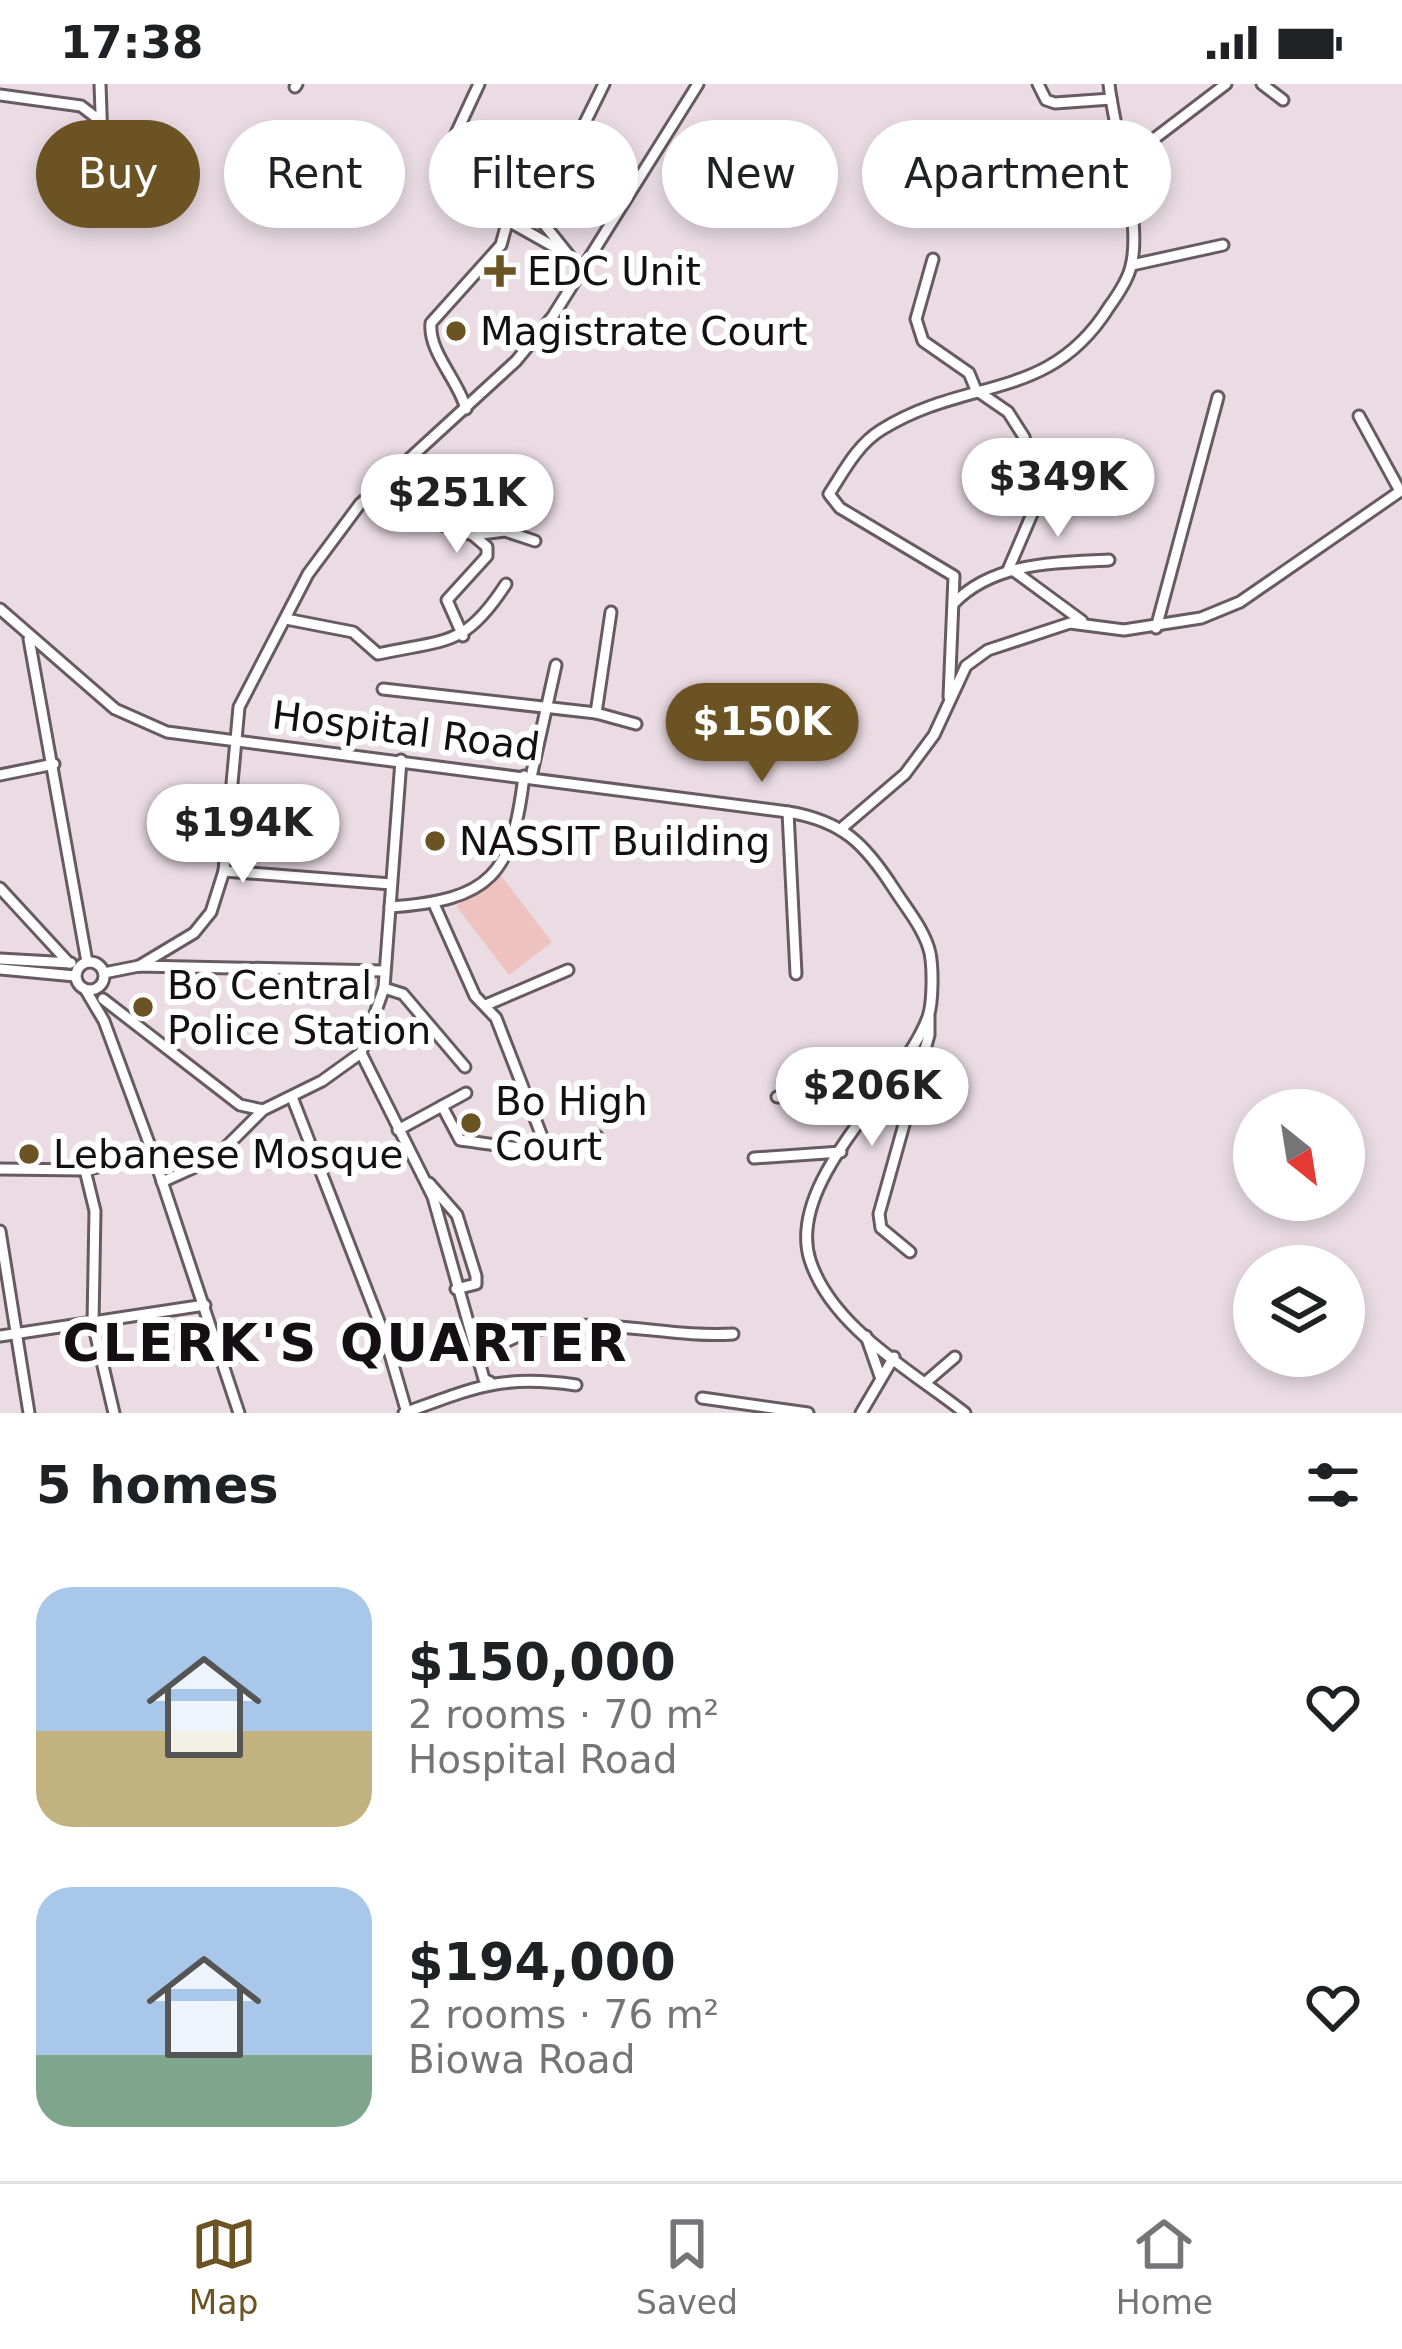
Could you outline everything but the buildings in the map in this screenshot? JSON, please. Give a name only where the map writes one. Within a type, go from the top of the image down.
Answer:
[{"type":"street","points":[[81,106],[98,84]]},
{"type":"street","points":[[98,84],[98,119]]},
{"type":"street","points":[[462,120],[479,84]]},
{"type":"street","points":[[586,120],[604,84]]},
{"type":"street","points":[[85,989],[139,966],[202,926],[224,871],[239,707],[337,529],[516,362],[584,274],[698,84]]},
{"type":"street","points":[[1038,84],[1046,100],[1055,103],[1111,100]]},
{"type":"street","points":[[1109,84],[1116,120]]},
{"type":"street","points":[[1171,125],[1226,84]]},
{"type":"street","points":[[1262,84],[1283,100]]},
{"type":"street","points":[[0,95],[81,106],[98,119]]},
{"type":"street","points":[[466,409],[461,389],[433,342],[430,323],[501,245],[504,228]]},
{"type":"street","points":[[520,228],[565,254]]},
{"type":"street","points":[[546,228],[584,274]]},
{"type":"street","points":[[949,697],[954,576],[840,508],[829,494],[849,461],[882,430],[976,390],[1026,381],[1051,370],[1100,323],[1132,266],[1129,228]]},
{"type":"street","points":[[1132,266],[1222,245]]},
{"type":"street","points":[[933,259],[916,323],[923,341],[969,373],[976,390],[1008,412],[1024,437],[1035,506],[1011,570]]},
{"type":"street","points":[[1156,628],[1219,397]]},
{"type":"street","points":[[1011,570],[1082,621],[1124,630],[1156,628],[1240,602],[1401,490],[1358,416]]},
{"type":"street","points":[[383,485],[452,530],[483,541],[487,556],[447,600],[463,636]]},
{"type":"street","points":[[452,530],[482,499]]},
{"type":"street","points":[[473,535],[505,531],[536,541]]},
{"type":"street","points":[[954,603],[986,577],[1011,570],[1108,560]]},
{"type":"street","points":[[286,619],[353,632],[378,654],[463,636],[478,627],[506,584]]},
{"type":"street","name":"Hospital Road","points":[[0,609],[29,639],[115,709],[145,726],[788,812],[843,827]]},
{"type":"street","points":[[596,713],[611,612]]},
{"type":"street","points":[[910,1252],[880,1228],[879,1214],[928,1035],[930,952],[866,845],[843,827],[905,774],[934,735],[966,666],[988,650],[1082,621]]},
{"type":"street","points":[[29,639],[85,962]]},
{"type":"street","points":[[390,907],[449,903],[475,887],[513,846],[556,665]]},
{"type":"street","points":[[383,689],[596,713],[636,724]]},
{"type":"street","points":[[162,1182],[215,1158],[262,1110],[361,1053],[384,988],[401,760]]},
{"type":"street","points":[[0,775],[54,764]]},
{"type":"street","points":[[788,812],[796,974]]},
{"type":"street","points":[[224,871],[391,884]]},
{"type":"street","points":[[0,888],[85,989],[104,1021],[239,1413]]},
{"type":"street","points":[[434,904],[475,996],[496,1018],[548,1152]]},
{"type":"street","points":[[0,959],[67,969]]},
{"type":"street","points":[[0,969],[99,964],[104,1021]]},
{"type":"street","points":[[139,966],[384,971]]},
{"type":"street","points":[[486,1005],[568,970]]},
{"type":"street","points":[[384,988],[404,994],[465,1066]]},
{"type":"street","points":[[103,999],[240,1105],[262,1110]]},
{"type":"street","points":[[929,1016],[821,1184],[808,1240],[811,1260],[832,1300],[866,1336],[964,1413]]},
{"type":"street","points":[[361,1053],[433,1197],[456,1289],[484,1379],[490,1382]]},
{"type":"street","points":[[777,1097],[880,1091]]},
{"type":"street","points":[[398,1130],[466,1094]]},
{"type":"street","points":[[292,1096],[385,1336],[406,1413],[490,1382],[520,1377],[576,1385]]},
{"type":"street","points":[[240,1105],[245,1125]]},
{"type":"street","points":[[442,1106],[460,1140],[548,1152],[597,1136]]},
{"type":"street","points":[[754,1158],[841,1152]]},
{"type":"street","points":[[0,1169],[85,1170],[153,1154]]},
{"type":"street","points":[[85,1170],[95,1211],[93,1323],[114,1413]]},
{"type":"street","points":[[422,1175],[458,1215],[476,1284],[456,1289]]},
{"type":"street","points":[[0,1231],[29,1413]]},
{"type":"street","points":[[0,1336],[205,1305]]},
{"type":"street","points":[[479,1355],[540,1329],[572,1326],[681,1337],[733,1334]]},
{"type":"street","points":[[866,1336],[880,1376]]},
{"type":"street","points":[[861,1413],[894,1357]]},
{"type":"street","points":[[926,1382],[955,1357]]},
{"type":"street","points":[[702,1398],[808,1413]]},
{"type":"shaded area","points":[[499,873],[552,942],[509,975],[456,906]]},
{"type":"place","name":"EDC Unit","points":[[500,271]]},
{"type":"place","name":"Magistrate Court","points":[[456,331]]},
{"type":"place","name":"NASSIT Building","points":[[435,841]]},
{"type":"place","name":"Bo Central Police Station","points":[[143,1007]]},
{"type":"place","name":"Bo High Court","points":[[471,1123]]},
{"type":"place","name":"Lebanese Mosque","points":[[29,1154]]},
{"type":"district","name":"CLERK'S QUARTER","points":[[346,1343]]}]
